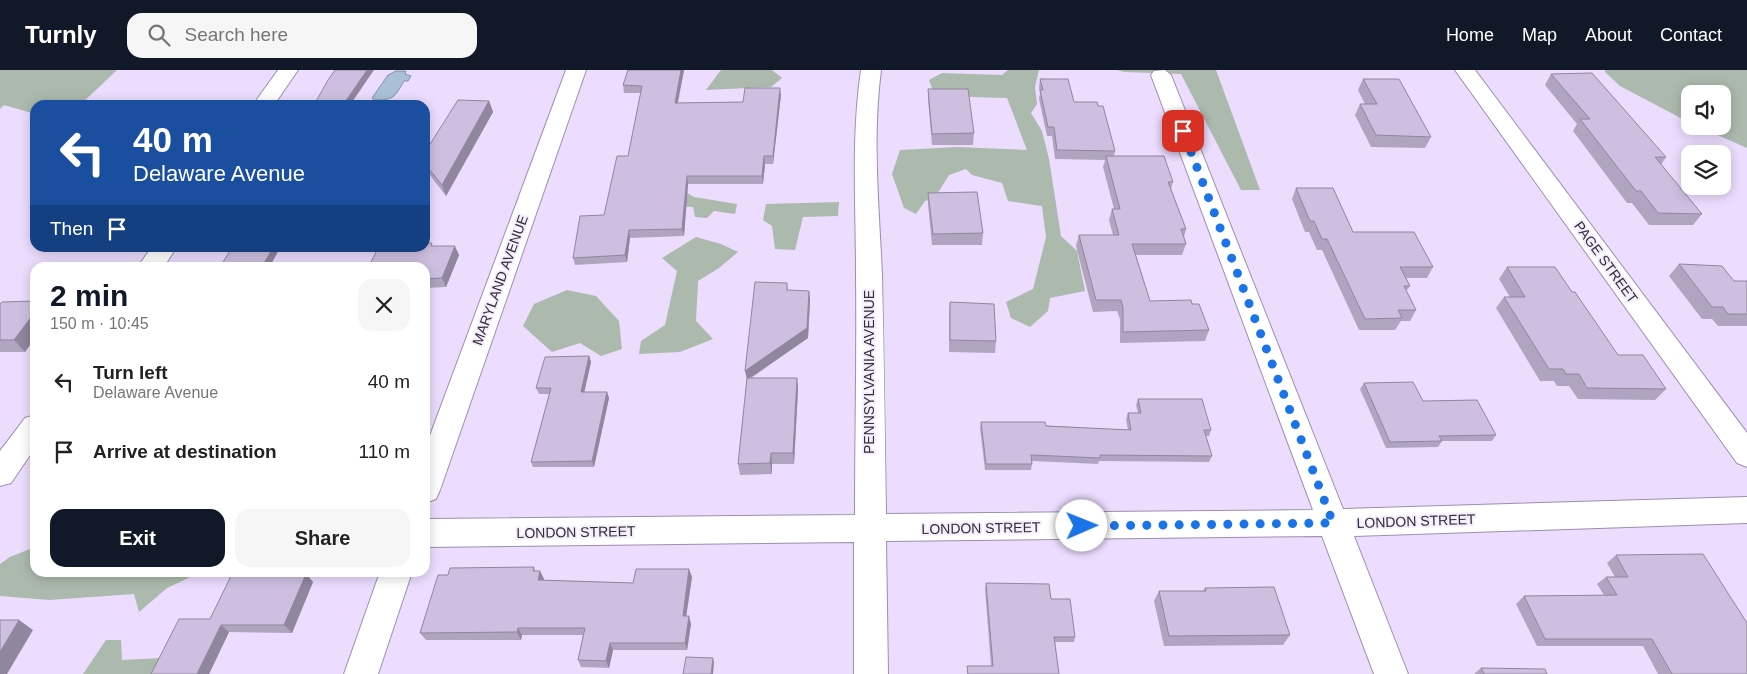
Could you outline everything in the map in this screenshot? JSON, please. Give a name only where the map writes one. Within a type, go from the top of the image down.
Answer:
[{"type":"street","points":[[267,100],[288,70]]},
{"type":"street","name":"MARYLAND AVENUE","points":[[430,476],[576,70]]},
{"type":"street","name":"PENNSYLVANIA AVENUE","points":[[871,70],[866,111],[865,199],[869,275],[871,674]]},
{"type":"street","name":"PAGE STREET","points":[[1465,70],[1747,455]]},
{"type":"street","points":[[1162,75],[1391,674]]},
{"type":"street","points":[[0,474],[30,433]]},
{"type":"street","name":"LONDON STREET","points":[[430,533],[1333,523],[1747,510]]},
{"type":"street","points":[[361,674],[394,577]]},
{"type":"green space","points":[[0,70],[117,70],[85,100],[30,100],[30,113],[4,105],[0,109]]},
{"type":"green space","points":[[721,70],[772,70],[782,78],[771,87],[706,90]]},
{"type":"green space","points":[[1008,70],[1039,70],[1035,87],[1037,104],[1031,113],[1042,131],[1049,159],[1061,236],[1077,251],[1085,291],[1050,298],[1048,311],[1030,327],[1011,318],[1006,302],[1033,289],[1046,237],[1042,206],[1008,201],[1002,183],[972,175],[966,169],[949,175],[934,199],[925,201],[916,214],[904,208],[892,174],[900,150],[957,147],[1027,150],[1007,98],[935,96],[929,80],[942,73],[1002,75]]},
{"type":"green space","points":[[1117,70],[1216,70],[1260,190],[1241,190],[1181,74],[1124,72]]},
{"type":"green space","points":[[1605,70],[1747,70],[1747,148],[1717,135],[1731,135],[1731,85],[1681,85],[1681,118],[1620,86]]},
{"type":"green space","points":[[674,185],[694,197],[737,204],[735,214],[714,211],[707,218],[695,217],[693,207],[630,204]]},
{"type":"green space","points":[[839,202],[838,216],[803,217],[795,250],[775,249],[772,226],[763,220],[766,204]]},
{"type":"green space","points":[[696,237],[721,244],[738,252],[719,268],[698,281],[696,321],[713,339],[680,352],[639,354],[641,341],[665,325],[677,271],[662,258]]},
{"type":"green space","points":[[567,290],[596,296],[619,321],[622,349],[601,356],[580,343],[552,352],[523,326],[534,304]]},
{"type":"green space","points":[[30,549],[30,577],[190,577],[167,588],[139,612],[134,594],[49,600],[0,596],[0,564],[10,557]]},
{"type":"green space","points":[[106,640],[121,640],[122,660],[181,657],[155,674],[83,674]]},
{"type":"water","points":[[396,71],[406,71],[405,74],[411,76],[408,81],[404,81],[393,97],[374,100],[372,98],[388,75]]},
{"type":"building","points":[[335,70],[367,70],[346,100],[317,100]]},
{"type":"building","points":[[628,70],[681,70],[675,103],[743,102],[745,88],[780,88],[773,156],[764,156],[762,176],[687,176],[682,229],[629,230],[625,255],[573,258],[580,216],[604,215],[617,156],[628,156],[642,86],[623,85]]},
{"type":"building","points":[[1592,73],[1666,157],[1655,157],[1681,189],[1681,195],[1686,195],[1702,214],[1658,213],[1641,191],[1636,191],[1580,119],[1590,119],[1551,74]]},
{"type":"building","points":[[1040,79],[1068,79],[1074,102],[1097,102],[1098,106],[1103,106],[1115,151],[1057,150],[1054,127],[1048,127],[1040,90],[1043,90]]},
{"type":"building","points":[[1363,79],[1399,79],[1431,137],[1376,135],[1360,104],[1377,104]]},
{"type":"building","points":[[928,89],[968,89],[974,133],[932,134]]},
{"type":"building","points":[[458,100],[489,101],[442,185],[430,170],[430,144]]},
{"type":"building","points":[[1106,156],[1164,156],[1173,182],[1168,182],[1186,229],[1181,229],[1186,244],[1132,244],[1150,301],[1191,300],[1192,304],[1199,304],[1209,330],[1123,332],[1121,300],[1096,300],[1079,235],[1119,235],[1112,209],[1120,209]]},
{"type":"building","points":[[1296,188],[1333,188],[1353,232],[1414,232],[1433,267],[1400,267],[1410,286],[1404,286],[1416,310],[1398,310],[1402,318],[1365,319],[1327,239],[1322,239],[1314,221],[1310,221]]},
{"type":"building","points":[[977,192],[983,233],[933,234],[928,193]]},
{"type":"building","points":[[430,243],[432,243],[431,246],[455,246],[442,278],[430,279],[430,262],[371,262],[376,252],[430,252]]},
{"type":"building","points":[[229,252],[271,252],[265,262],[223,262]]},
{"type":"building","points":[[1679,264],[1722,266],[1734,281],[1747,281],[1747,314],[1728,314],[1723,307],[1712,307]]},
{"type":"building","points":[[1507,267],[1555,267],[1572,292],[1575,292],[1618,355],[1643,355],[1666,389],[1587,388],[1579,374],[1566,374],[1563,369],[1549,369],[1504,297],[1525,297]]},
{"type":"building","points":[[755,282],[787,283],[787,290],[809,291],[807,328],[745,371]]},
{"type":"building","points":[[30,301],[30,319],[14,340],[0,340],[0,304],[2,302]]},
{"type":"building","points":[[950,302],[994,304],[996,341],[950,340]]},
{"type":"building","points":[[589,356],[581,392],[607,392],[592,461],[531,462],[551,388],[536,388],[545,357]]},
{"type":"building","points":[[747,378],[797,378],[793,453],[771,453],[770,463],[738,464]]},
{"type":"building","points":[[1413,382],[1423,401],[1477,400],[1496,435],[1439,436],[1442,441],[1390,442],[1364,383]]},
{"type":"building","points":[[1138,399],[1202,399],[1211,430],[1204,430],[1212,456],[1100,455],[1100,458],[1031,455],[1032,464],[986,464],[981,422],[1045,422],[1046,426],[1131,430],[1128,413],[1141,413]]},
{"type":"building","points":[[1703,554],[1747,623],[1747,674],[1672,674],[1652,639],[1545,639],[1524,596],[1617,595],[1606,577],[1628,577],[1616,555]]},
{"type":"building","points":[[534,567],[533,571],[540,571],[538,580],[633,583],[636,569],[689,569],[683,616],[689,616],[685,643],[610,643],[606,661],[578,660],[585,628],[518,628],[517,632],[420,633],[438,575],[448,575],[450,568]]},
{"type":"building","points":[[231,577],[305,577],[284,625],[221,625],[197,674],[151,674],[179,619],[210,619]]},
{"type":"building","points":[[986,583],[1049,584],[1051,599],[1070,599],[1075,637],[1054,637],[1059,674],[968,674],[967,666],[993,666]]},
{"type":"building","points":[[1274,587],[1290,635],[1169,636],[1159,591],[1206,591],[1205,588]]},
{"type":"building","points":[[0,620],[19,620],[0,652]]},
{"type":"building","points":[[686,657],[713,658],[711,674],[683,674]]},
{"type":"building","points":[[1481,668],[1545,669],[1547,674],[1484,674]]},
{"type":"route","points":[[1082,526],[1333,523],[1183,131]]}]
